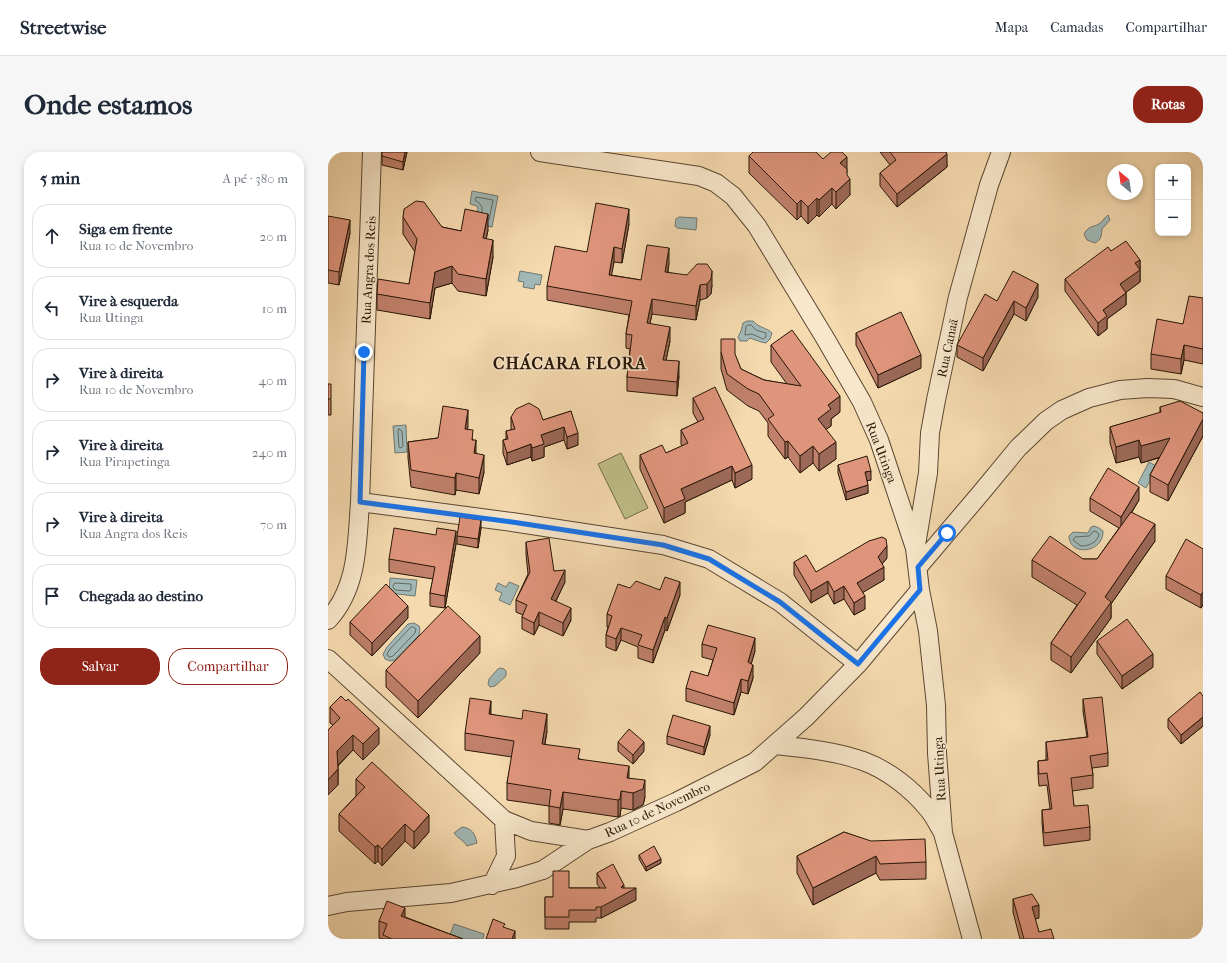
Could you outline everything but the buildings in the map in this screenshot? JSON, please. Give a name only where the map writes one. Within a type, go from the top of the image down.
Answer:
[{"type":"street","name":"Rua Angra dos Reis","points":[[328,620],[342,599],[350,583],[356,560],[360,502],[372,152]]},
{"type":"street","name":"Rua Utinga","points":[[540,152],[699,176],[716,183],[733,196],[757,226],[862,402],[879,440],[915,548],[920,590],[928,631],[936,705],[937,753],[943,833],[972,939]]},
{"type":"street","name":"Rua Canaã","points":[[915,548],[928,473],[930,433],[953,319],[989,184],[1001,152]]},
{"type":"street","points":[[918,567],[1018,448],[1046,421],[1062,410],[1089,398],[1120,390],[1148,388],[1174,389],[1203,398]]},
{"type":"street","points":[[360,502],[512,522],[663,545],[709,559],[780,602],[858,664]]},
{"type":"street","name":"Rua 10 de Novembro","points":[[328,906],[347,902],[451,893],[492,885],[542,870],[588,840],[610,832],[702,790],[755,762],[806,717],[858,664],[920,590]]},
{"type":"street","points":[[328,659],[504,820],[531,831],[588,840]]},
{"type":"street","points":[[775,745],[832,753],[863,761],[891,775],[906,787],[929,810],[943,833]]},
{"type":"street","points":[[492,885],[506,856],[504,820]]},
{"type":"shaded area","points":[[621,453],[648,508],[625,519],[598,464]]},
{"type":"water","points":[[472,191],[498,196],[492,227],[475,224],[478,209],[477,206],[470,204]]},
{"type":"water","points":[[1108,215],[1110,220],[1102,229],[1099,240],[1095,243],[1087,240],[1084,234],[1086,231],[1090,227],[1100,223]]},
{"type":"water","points":[[679,217],[697,218],[696,230],[677,228],[675,226],[676,219]]},
{"type":"water","points":[[520,271],[542,275],[540,285],[535,284],[534,289],[523,287],[524,282],[518,281]]},
{"type":"water","points":[[753,321],[770,331],[772,333],[770,339],[766,343],[750,338],[747,341],[740,341],[738,337],[743,323]]},
{"type":"water","points":[[406,425],[407,452],[395,453],[393,426]]},
{"type":"water","points":[[1149,462],[1158,467],[1146,488],[1138,483]]},
{"type":"water","points":[[1094,526],[1103,531],[1102,538],[1098,544],[1093,548],[1086,550],[1074,547],[1069,536],[1073,532],[1088,533],[1091,527]]},
{"type":"water","points":[[390,578],[417,580],[415,596],[389,593]]},
{"type":"water","points":[[509,582],[519,586],[510,605],[499,600],[502,593],[495,590],[498,583],[506,587]]},
{"type":"water","points":[[414,623],[419,626],[419,635],[395,660],[390,661],[385,659],[383,654],[387,647],[408,624]]},
{"type":"water","points":[[500,668],[506,671],[506,676],[495,686],[490,687],[488,684],[489,679]]},
{"type":"water","points":[[462,827],[472,832],[477,843],[467,846],[454,833]]},
{"type":"water","points":[[454,924],[484,934],[483,939],[449,938]]},
{"type":"district","name":"CHÁCARA FLORA","points":[[570,363]]},
{"type":"route","points":[[364,352],[360,502],[512,522],[663,545],[709,559],[780,602],[858,664],[920,590],[918,567],[947,533]]}]
